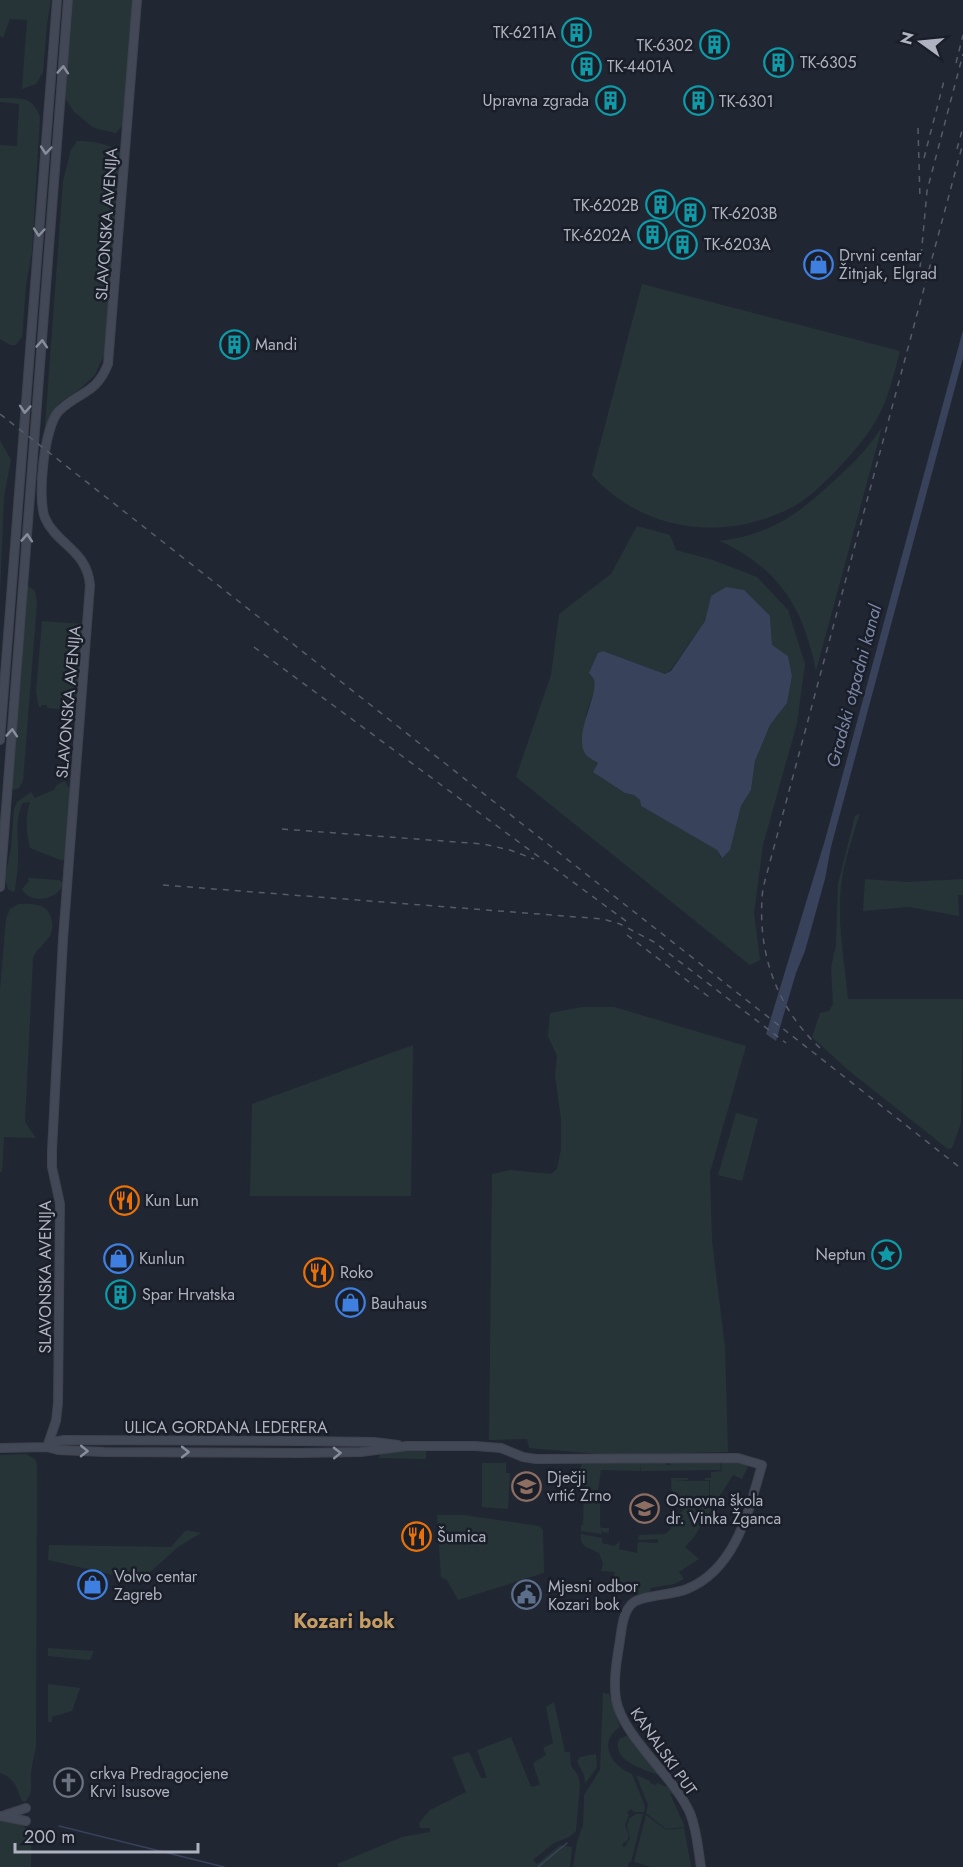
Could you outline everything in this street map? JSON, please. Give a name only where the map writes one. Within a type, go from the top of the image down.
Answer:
[{"type":"street","points":[[0,740],[57,0]]},
{"type":"street","points":[[0,886],[68,0]]},
{"type":"street","name":"SLAVONSKA AVENIJA","points":[[47,1447],[55,1428],[58,1403],[60,1204],[52,1167],[52,1151],[63,928],[90,585],[87,569],[81,559],[46,520],[42,504],[43,475],[48,434],[54,417],[60,410],[92,389],[104,374],[108,364],[137,0]]},
{"type":"street","points":[[55,1428],[57,1434],[65,1440]]},
{"type":"street","name":"ULICA GORDANA LEDERERA","points":[[47,1447],[54,1442],[65,1440],[374,1442],[407,1446],[492,1447],[536,1459],[738,1458],[762,1464],[743,1526],[721,1563],[709,1577],[687,1589],[655,1597]]},
{"type":"street","name":"ULICA GORDANA LEDERERA","points":[[0,1448],[300,1453],[361,1452],[407,1446]]},
{"type":"street","name":"KANALSKI PUT","points":[[655,1597],[638,1600],[628,1608],[618,1654],[615,1689],[619,1710],[626,1724],[678,1791],[690,1814],[696,1834],[701,1867]]},
{"type":"street","points":[[3,1816],[26,1808]]},
{"type":"street","points":[[3,1816],[26,1821]]},
{"type":"shaded area","points":[[0,0],[51,0],[43,72],[36,84],[22,89],[27,20],[10,19],[3,38],[0,36]]},
{"type":"shaded area","points":[[73,0],[133,0],[122,126],[116,133],[94,128],[74,112],[65,98]]},
{"type":"shaded area","points":[[0,98],[25,100],[33,105],[40,117],[32,252],[26,285],[22,337],[16,345],[10,345],[0,339],[0,145],[17,146],[19,104],[0,102]]},
{"type":"shaded area","points":[[77,141],[99,143],[120,152],[108,346],[95,375],[59,403],[45,427],[63,181],[71,150]]},
{"type":"shaded area","points":[[642,284],[900,351],[882,410],[865,436],[826,481],[796,505],[770,517],[715,528],[688,526],[661,520],[636,509],[613,494],[592,475]]},
{"type":"shaded area","points":[[882,427],[816,671],[804,628],[786,593],[758,564],[720,541],[755,533],[784,521],[809,503],[849,467]]},
{"type":"shaded area","points":[[0,440],[11,460],[4,496],[0,595]]},
{"type":"shaded area","points":[[637,526],[670,535],[676,550],[713,560],[757,577],[788,610],[805,664],[797,723],[763,845],[754,913],[760,960],[750,965],[516,777],[551,675],[559,614],[611,574]],"holes":[[[711,596],[770,616],[772,646],[788,656],[792,676],[787,703],[770,725],[755,761],[751,790],[741,806],[730,849],[721,858],[717,850],[641,806],[640,800],[634,795],[625,793],[598,763],[586,755],[586,714],[595,690],[595,681],[603,651],[665,674],[670,671],[705,621]]]},
{"type":"shaded area","points":[[28,586],[35,591],[37,603],[23,781],[19,788],[14,790],[12,788]]},
{"type":"shaded area","points":[[42,621],[84,624],[78,700],[75,710],[47,708],[47,705],[39,707],[36,692]]},
{"type":"shaded area","points":[[61,774],[70,790],[65,857],[63,861],[30,848],[27,813],[30,802],[23,803],[18,823],[18,868],[13,892],[8,889],[5,878],[11,848],[14,809],[17,802],[31,792],[35,798],[54,790],[64,781],[60,775],[56,776]]},
{"type":"shaded area","points":[[860,813],[841,888],[841,936],[848,999],[963,999],[961,1123],[952,1148],[948,1149],[848,1070],[812,1037],[820,1013],[829,1011],[833,1004],[831,968],[836,945],[838,884],[855,816]]},
{"type":"shaded area","points":[[28,878],[59,880],[63,883],[61,889],[51,897],[38,899],[26,894],[22,889],[29,881]]},
{"type":"shaded area","points":[[865,879],[907,882],[963,879],[963,895],[958,895],[959,916],[909,907],[863,911]]},
{"type":"shaded area","points":[[19,904],[45,908],[51,916],[52,927],[50,936],[33,958],[25,1122],[36,1138],[4,1137],[2,1172],[0,1172],[0,990],[6,919],[10,909]]},
{"type":"shaded area","points":[[583,1007],[614,1007],[746,1046],[710,1172],[712,1241],[725,1347],[728,1452],[610,1455],[529,1448],[527,1439],[489,1440],[492,1174],[510,1170],[551,1174],[557,1169],[561,1150],[561,1119],[555,1075],[557,1056],[548,1036],[550,1013]]},
{"type":"shaded area","points":[[413,1045],[411,1196],[250,1196],[252,1104]]},
{"type":"shaded area","points":[[736,1113],[758,1119],[742,1181],[718,1175]]},
{"type":"shaded area","points":[[426,1450],[426,1459],[379,1458],[381,1452]]},
{"type":"shaded area","points":[[26,1454],[35,1459],[37,1464],[36,1747],[31,1773],[31,1792],[25,1802],[22,1801],[12,1781],[0,1773],[0,1455]]},
{"type":"shaded area","points":[[720,1462],[721,1470],[641,1471],[640,1465],[640,1471],[601,1470],[598,1490],[583,1490],[584,1473],[579,1471],[582,1464],[666,1463],[666,1465],[671,1465],[671,1463]]},
{"type":"shaded area","points":[[721,1462],[749,1464],[742,1479],[733,1475],[694,1537],[685,1547],[699,1559],[679,1572],[684,1579],[674,1584],[651,1588],[650,1593],[639,1595],[626,1586],[612,1583],[615,1572],[601,1571],[603,1563],[599,1553],[583,1545],[581,1534],[602,1538],[602,1543],[614,1546],[620,1541],[619,1549],[637,1553],[638,1542],[658,1543],[658,1539],[638,1540],[639,1535],[665,1534],[671,1529],[671,1522],[690,1504],[700,1514],[702,1512],[691,1502],[710,1501],[710,1480],[705,1480],[705,1478],[711,1478],[711,1472],[722,1471]]},
{"type":"shaded area","points":[[482,1463],[506,1463],[506,1473],[510,1473],[508,1509],[482,1507]]},
{"type":"shaded area","points":[[671,1478],[688,1478],[688,1480],[674,1481],[709,1481],[709,1499],[672,1499]]},
{"type":"shaded area","points":[[584,1493],[600,1493],[600,1525],[601,1528],[609,1528],[609,1533],[601,1529],[602,1534],[581,1531]]},
{"type":"shaded area","points":[[437,1515],[463,1515],[539,1526],[543,1530],[544,1573],[458,1600],[447,1580],[441,1577]]},
{"type":"shaded area","points":[[186,1530],[201,1533],[178,1547],[140,1581],[48,1560],[49,1545],[171,1547]]},
{"type":"shaded area","points":[[48,1648],[94,1651],[90,1660],[48,1656]]},
{"type":"shaded area","points":[[48,1684],[80,1688],[72,1711],[52,1717],[52,1722],[48,1722]]},
{"type":"shaded area","points":[[603,1693],[609,1694],[620,1727],[609,1740],[610,1753],[618,1765],[632,1774],[645,1806],[644,1812],[634,1812],[631,1809],[627,1812],[629,1815],[625,1825],[629,1836],[622,1844],[624,1848],[630,1838],[627,1826],[629,1819],[636,1814],[643,1814],[628,1867],[573,1867],[577,1842],[583,1825],[584,1795],[600,1770]]},
{"type":"shaded area","points":[[554,1702],[565,1752],[570,1752],[571,1766],[578,1775],[580,1785],[576,1831],[569,1837],[554,1843],[533,1860],[537,1864],[560,1845],[572,1847],[570,1867],[339,1867],[337,1864],[402,1837],[430,1832],[430,1828],[420,1828],[419,1823],[430,1810],[466,1792],[452,1757],[469,1752],[481,1778],[487,1778],[477,1750],[511,1737],[531,1787],[540,1785],[533,1763],[546,1755],[543,1748],[553,1743],[546,1707]]},
{"type":"shaded area","points":[[626,1736],[632,1738],[660,1775],[638,1767],[625,1759],[618,1747],[619,1739]]},
{"type":"shaded area","points":[[596,1754],[597,1767],[585,1784],[584,1775],[577,1761],[580,1757]]},
{"type":"shaded area","points":[[636,1775],[650,1783],[668,1787],[673,1793],[670,1794],[685,1827],[666,1829],[646,1813],[648,1805]]},
{"type":"shaded area","points":[[646,1815],[666,1830],[684,1828],[691,1867],[651,1867],[634,1862]]},
{"type":"shaded area","points":[[0,1820],[10,1820],[25,1827],[30,1838],[31,1867],[0,1867]]},
{"type":"water","points":[[963,330],[963,358],[831,847],[825,879],[776,1041],[766,1034],[825,840]]},
{"type":"water","points":[[726,587],[744,590],[770,616],[772,645],[788,656],[792,676],[787,703],[770,725],[755,761],[751,790],[741,806],[730,850],[722,858],[717,850],[641,806],[640,800],[634,795],[625,793],[593,772],[598,763],[586,755],[582,737],[595,687],[594,679],[589,673],[598,653],[603,651],[665,674],[671,671],[705,621],[711,596]]},
{"type":"waterway","points":[[59,1826],[224,1867]]},
{"type":"waterway","points":[[538,1867],[567,1843]]},
{"type":"railway","points":[[956,63],[963,35]]},
{"type":"railway","points":[[919,279],[927,191],[963,54]]},
{"type":"railway","points":[[924,158],[945,77]]},
{"type":"railway","points":[[957,149],[963,127]]},
{"type":"railway","points":[[918,128],[920,199]]},
{"type":"railway","points":[[820,1048],[791,1014],[772,975],[763,933],[763,888],[963,143]]},
{"type":"railway","points":[[0,414],[963,1170]]},
{"type":"railway","points":[[254,647],[630,924]]},
{"type":"railway","points":[[282,829],[483,844],[510,850],[534,859]]},
{"type":"railway","points":[[163,885],[603,919],[620,924],[654,942],[786,1043]]},
{"type":"railway","points":[[627,935],[713,1000]]},
{"type":"place","name":"TK-6211A","points":[[577,32]]},
{"type":"place","name":"TK-6302","points":[[714,45]]},
{"type":"place","name":"TK-6305","points":[[779,62]]},
{"type":"place","name":"TK-4401A","points":[[586,66]]},
{"type":"place","name":"Upravna zgrada","points":[[610,100]]},
{"type":"place","name":"TK-6301","points":[[698,101]]},
{"type":"place","name":"TK-6202B","points":[[660,205]]},
{"type":"place","name":"TK-6203B","points":[[691,213]]},
{"type":"place","name":"TK-6202A","points":[[652,235]]},
{"type":"place","name":"TK-6203A","points":[[683,244]]},
{"type":"place","name":"Drvni centar Žitnjak, Elgrad","points":[[818,264]]},
{"type":"place","name":"Mandi","points":[[234,344]]},
{"type":"place","name":"Kun Lun","points":[[124,1200]]},
{"type":"place","name":"Neptun","points":[[887,1254]]},
{"type":"place","name":"Kunlun","points":[[118,1258]]},
{"type":"place","name":"Roko","points":[[319,1272]]},
{"type":"place","name":"Spar Hrvatska","points":[[121,1294]]},
{"type":"place","name":"Bauhaus","points":[[350,1303]]},
{"type":"place","name":"Dječji vrtić Zrno","points":[[526,1486]]},
{"type":"place","name":"Osnovna škola dr. Vinka Žganca","points":[[645,1509]]},
{"type":"place","name":"Šumica","points":[[416,1536]]},
{"type":"place","name":"Volvo centar Zagreb","points":[[93,1585]]},
{"type":"place","name":"Mjesni odbor Kozari bok","points":[[527,1595]]},
{"type":"place","name":"crkva Predragocjene Krvi Isusove","points":[[69,1782]]},
{"type":"district","name":"Kozari bok","points":[[344,1621]]},
{"type":"water label","name":"Gradski otpadni kanal","points":[[854,686]]}]
